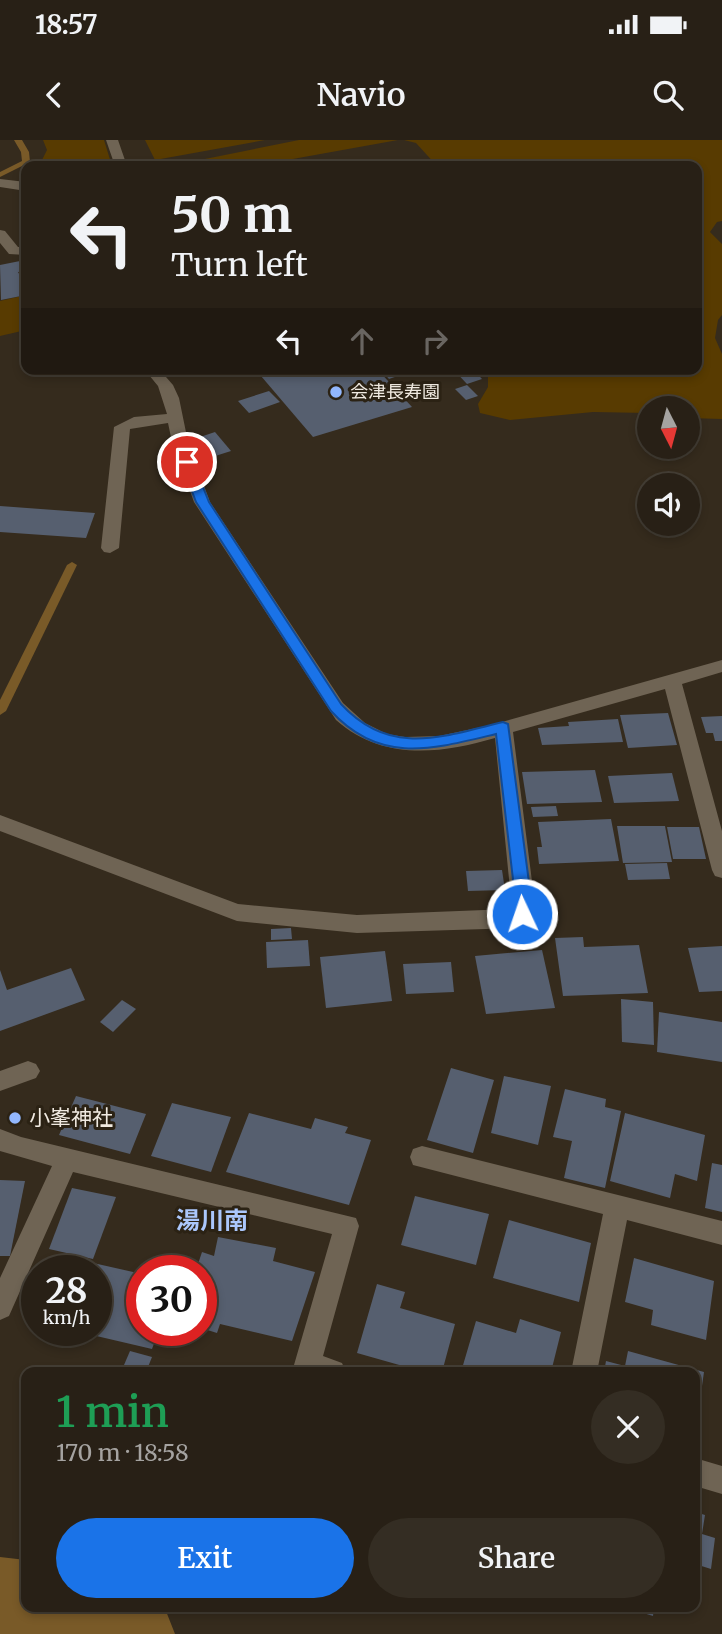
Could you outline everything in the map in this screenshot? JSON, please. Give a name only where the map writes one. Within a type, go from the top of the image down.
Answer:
[{"type":"street","points":[[112,140],[119,161]]},
{"type":"street","points":[[0,183],[21,185]]},
{"type":"street","points":[[0,234],[15,251],[21,251]]},
{"type":"street","points":[[170,377],[180,442],[202,502],[336,708],[352,725],[368,735],[404,744],[439,743],[503,728],[722,666]]},
{"type":"street","points":[[110,548],[122,428],[134,422],[175,418]]},
{"type":"street","points":[[672,680],[722,870]]},
{"type":"street","points":[[0,823],[237,912],[357,924],[514,919],[522,914],[524,905],[503,728]]},
{"type":"street","points":[[0,1081],[28,1071]]},
{"type":"street","points":[[0,1140],[67,1159],[347,1226],[307,1365],[314,1367]]},
{"type":"street","points":[[422,1157],[722,1233]]},
{"type":"street","points":[[0,1307],[67,1159]]},
{"type":"street","points":[[585,1367],[617,1206]]},
{"type":"street","points":[[700,1473],[722,1480]]},
{"type":"shaded area","points":[[43,140],[104,140],[110,161],[40,161],[47,150]]},
{"type":"shaded area","points":[[145,140],[265,140],[155,160]]},
{"type":"shaded area","points":[[299,140],[398,140],[282,161],[195,161]]},
{"type":"shaded area","points":[[404,140],[722,140],[722,221],[717,222],[710,232],[722,244],[722,315],[718,320],[715,338],[722,354],[722,419],[700,418],[700,396],[637,396],[637,413],[593,412],[510,420],[480,413],[478,404],[488,387],[488,375],[702,375],[702,161],[432,161],[416,143]]},
{"type":"shaded area","points":[[21,296],[21,331],[0,336],[0,301]]},
{"type":"building","points":[[20,261],[21,272],[18,272],[21,278],[21,296],[1,300],[0,265]]},
{"type":"building","name":"会津長寿園","points":[[383,375],[412,407],[313,437],[261,376]]},
{"type":"building","points":[[459,375],[478,375],[482,379],[467,384]]},
{"type":"building","points":[[467,385],[478,396],[466,400],[455,389]]},
{"type":"building","points":[[269,391],[280,402],[249,413],[238,401]]},
{"type":"building","points":[[215,432],[231,451],[209,458],[194,439]]},
{"type":"building","points":[[0,506],[95,513],[86,538],[0,532]]},
{"type":"building","points":[[668,713],[677,745],[628,748],[620,715]]},
{"type":"building","points":[[722,716],[722,741],[715,741],[713,733],[706,733],[701,717]]},
{"type":"building","points":[[618,719],[623,742],[542,745],[538,728],[569,726],[568,722]]},
{"type":"building","points":[[595,770],[602,802],[527,804],[522,772]]},
{"type":"building","points":[[672,773],[679,801],[614,803],[608,776]]},
{"type":"building","points":[[556,806],[558,816],[533,817],[531,807]]},
{"type":"building","points":[[611,819],[619,861],[539,864],[537,847],[542,847],[538,822]]},
{"type":"building","points":[[617,826],[665,826],[672,862],[623,863]]},
{"type":"building","points":[[667,827],[699,827],[706,859],[673,859]]},
{"type":"building","points":[[667,863],[670,879],[628,880],[625,864]]},
{"type":"building","points":[[502,870],[505,890],[468,891],[466,871]]},
{"type":"building","points":[[291,928],[292,939],[271,940],[271,929]]},
{"type":"building","points":[[583,937],[584,947],[639,945],[648,993],[563,996],[555,938]]},
{"type":"building","points":[[308,940],[310,966],[267,968],[266,942]]},
{"type":"building","points":[[722,946],[722,991],[699,992],[688,948]]},
{"type":"building","points":[[542,950],[555,1008],[486,1014],[475,956]]},
{"type":"building","points":[[385,951],[392,1001],[326,1008],[320,957]]},
{"type":"building","points":[[451,962],[454,992],[406,994],[403,964]]},
{"type":"building","points":[[71,968],[85,1000],[0,1031],[0,970],[7,990]]},
{"type":"building","points":[[621,999],[653,1002],[654,1045],[622,1042]]},
{"type":"building","points":[[122,1000],[136,1009],[113,1032],[100,1022]]},
{"type":"building","points":[[659,1012],[722,1022],[722,1062],[657,1052]]},
{"type":"building","points":[[451,1068],[494,1080],[473,1153],[427,1140]]},
{"type":"building","points":[[504,1076],[551,1086],[538,1145],[491,1133]]},
{"type":"building","points":[[565,1089],[606,1099],[605,1107],[621,1111],[605,1188],[564,1178],[572,1141],[553,1137]]},
{"type":"building","points":[[76,1096],[146,1114],[130,1154],[59,1135]]},
{"type":"building","points":[[172,1103],[231,1117],[211,1172],[151,1156]]},
{"type":"building","points":[[249,1113],[311,1129],[315,1118],[348,1127],[345,1133],[371,1140],[349,1205],[226,1172]]},
{"type":"building","points":[[625,1113],[705,1135],[697,1181],[675,1174],[670,1198],[610,1181]]},
{"type":"building","points":[[712,1163],[722,1165],[722,1212],[705,1208]]},
{"type":"building","points":[[0,1180],[25,1181],[10,1256],[0,1256]]},
{"type":"building","points":[[72,1188],[116,1197],[94,1255],[75,1255],[49,1249]]},
{"type":"building","points":[[415,1196],[489,1214],[476,1265],[401,1245]]},
{"type":"building","points":[[509,1220],[591,1243],[579,1302],[493,1278]]},
{"type":"building","points":[[218,1237],[276,1248],[273,1261],[315,1272],[292,1341],[220,1324],[217,1333],[217,1255],[214,1255]]},
{"type":"building","points":[[634,1258],[714,1281],[706,1340],[651,1325],[653,1310],[625,1302]]},
{"type":"building","points":[[112,1267],[126,1270],[126,1343],[112,1340]]},
{"type":"building","points":[[377,1284],[405,1292],[400,1308],[455,1324],[443,1367],[406,1367],[357,1353]]},
{"type":"building","points":[[520,1319],[561,1332],[552,1367],[462,1367],[476,1321],[516,1333]]},
{"type":"building","points":[[130,1351],[152,1357],[148,1367],[123,1367]]},
{"type":"building","points":[[628,1351],[686,1367],[605,1367],[606,1361],[625,1366]]},
{"type":"building","points":[[700,1371],[704,1372],[700,1400]]},
{"type":"building","points":[[700,1514],[705,1515],[702,1534],[715,1538],[711,1569],[700,1566]]},
{"type":"waterway","points":[[18,140],[25,152],[26,161]]},
{"type":"waterway","points":[[0,175],[21,164]]},
{"type":"waterway","points":[[0,711],[72,565]]},
{"type":"waterway","points":[[0,1605],[21,1607]]},
{"type":"waterway","points":[[56,1612],[127,1634]]},
{"type":"place","name":"会津長寿園","points":[[336,392]]},
{"type":"place","name":"小峯神社","points":[[15,1118]]},
{"type":"district","name":"湯川南","points":[[212,1221]]},
{"type":"route","points":[[187,462],[202,502],[336,708],[352,725],[368,735],[404,744],[439,743],[503,728],[524,905],[522,914]]}]
